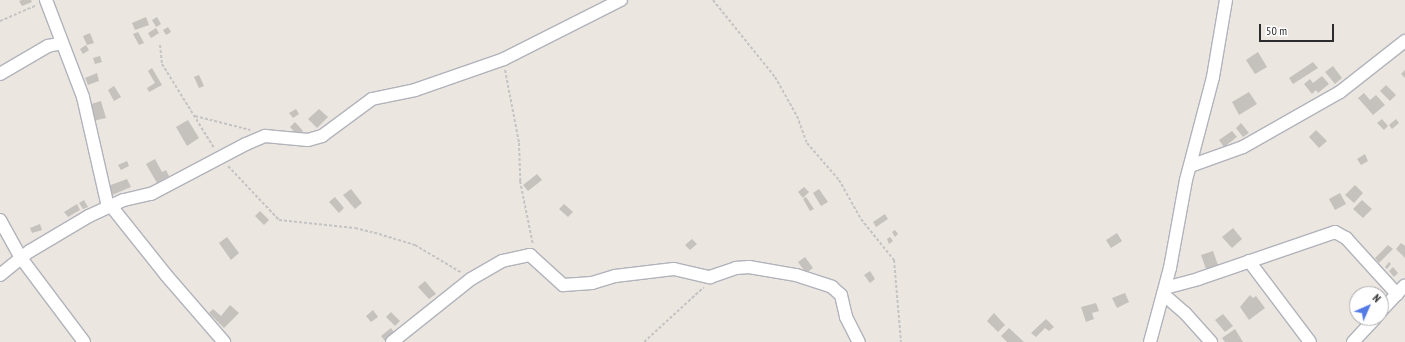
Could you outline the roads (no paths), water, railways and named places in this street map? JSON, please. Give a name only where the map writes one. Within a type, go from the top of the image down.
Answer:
[{"type":"street","points":[[0,275],[55,235],[110,206],[151,194],[220,157],[265,136],[308,140],[322,136],[372,99],[401,94],[504,59],[621,0]]},
{"type":"street","points":[[1150,342],[1164,291],[1190,166],[1213,76],[1226,0]]},
{"type":"street","points":[[46,1],[83,97],[110,206],[166,276],[224,342]]},
{"type":"street","points":[[1190,166],[1243,147],[1340,92],[1405,41]]},
{"type":"street","points":[[0,74],[48,46],[62,43]]},
{"type":"street","points":[[0,220],[22,258],[84,342]]},
{"type":"street","points":[[1164,291],[1335,232],[1346,238],[1397,294]]},
{"type":"street","points":[[392,342],[471,279],[509,258],[530,255],[563,285],[592,283],[615,276],[674,269],[713,277],[736,268],[749,267],[796,275],[832,287],[841,295],[846,317],[859,342]]},
{"type":"street","points":[[1249,261],[1310,342]]},
{"type":"street","points":[[1389,302],[1405,285]]},
{"type":"street","points":[[1164,291],[1211,342]]},
{"type":"street","points":[[1353,342],[1368,326]]}]
